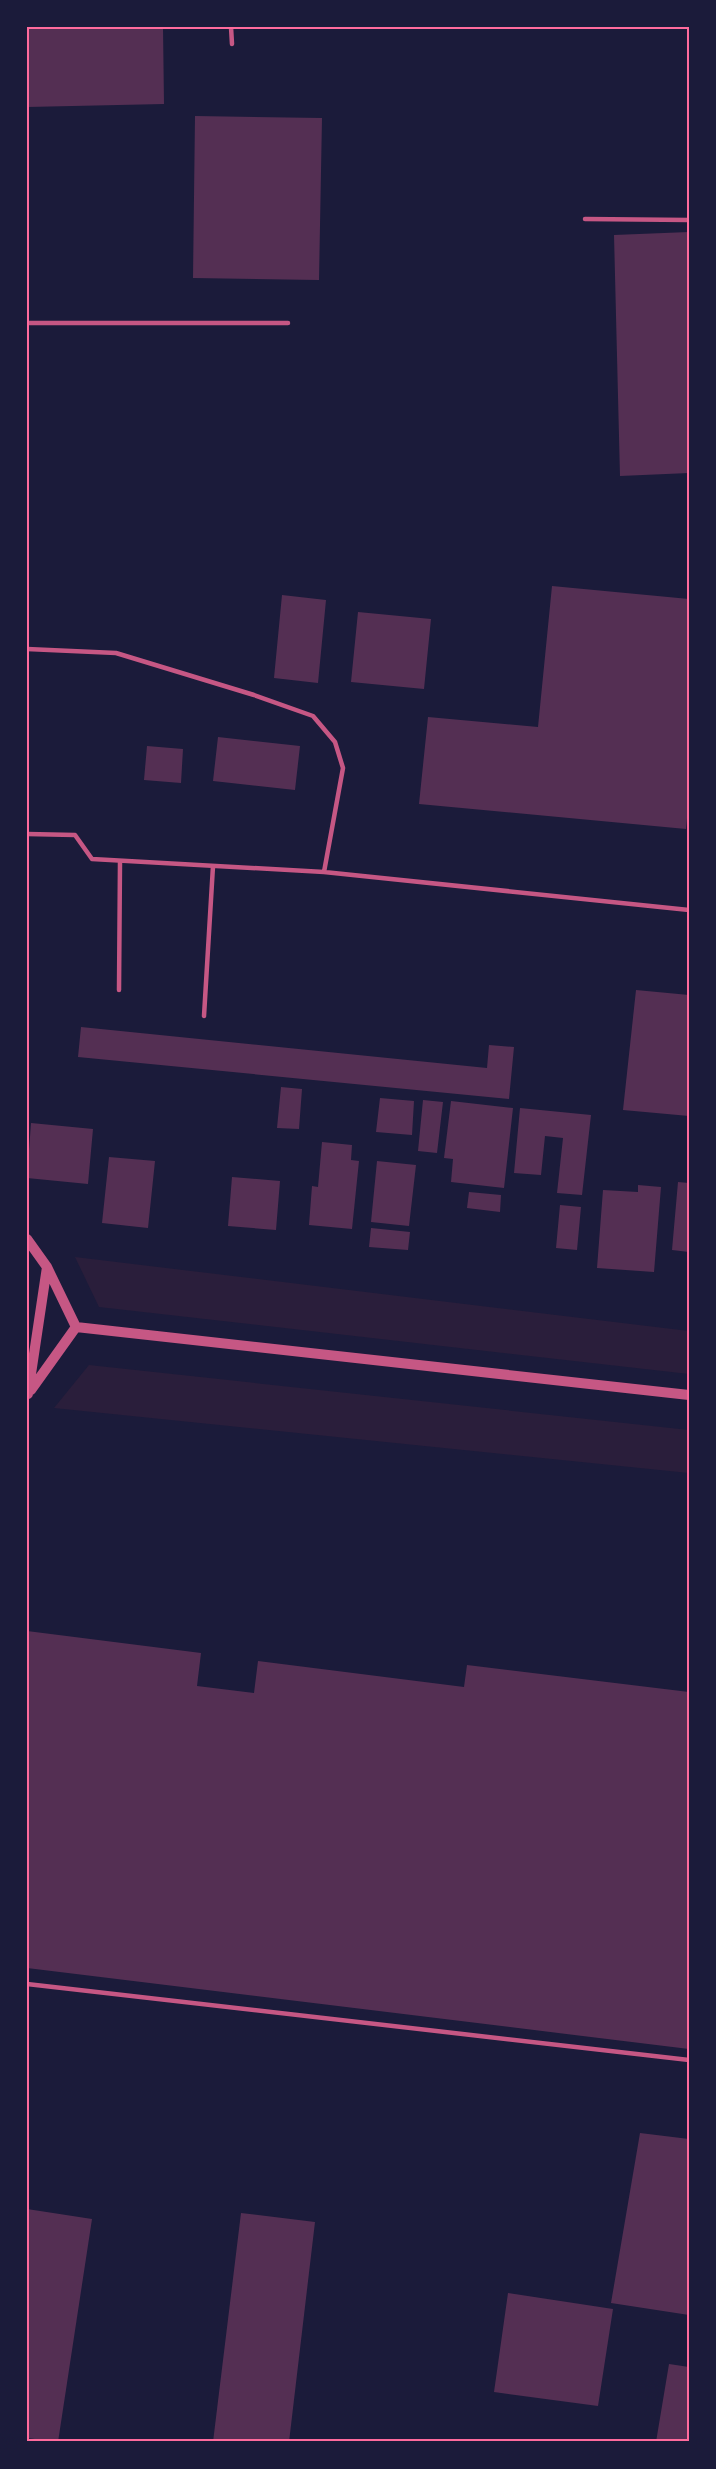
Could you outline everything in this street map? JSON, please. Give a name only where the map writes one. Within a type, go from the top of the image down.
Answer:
[{"type":"street","points":[[27,1239],[47,1267],[76,1327]]},
{"type":"street","points":[[28,1394],[47,1267]]},
{"type":"street","points":[[28,1394],[76,1327]]},
{"type":"street","points":[[76,1327],[689,1395]]},
{"type":"lane","points":[[231,27],[232,44]]},
{"type":"lane","points":[[585,219],[689,220]]},
{"type":"lane","points":[[27,323],[288,323]]},
{"type":"lane","points":[[27,649],[116,653],[254,695],[313,716],[336,742],[344,768],[324,872]]},
{"type":"lane","points":[[27,834],[75,835],[92,859],[324,872],[689,910]]},
{"type":"lane","points":[[119,990],[120,861]]},
{"type":"lane","points":[[204,1016],[213,866]]},
{"type":"lane","points":[[27,1984],[689,2060]]},
{"type":"shaded area","points":[[75,1257],[689,1331],[689,1374],[99,1307]]},
{"type":"shaded area","points":[[89,1365],[689,1430],[689,1473],[54,1408]]},
{"type":"building","points":[[27,27],[163,27],[164,104],[27,107]]},
{"type":"building","points":[[195,116],[322,118],[319,280],[193,278]]},
{"type":"building","points":[[689,232],[689,473],[620,476],[614,235]]},
{"type":"building","points":[[552,586],[689,599],[689,797],[686,829],[419,804],[428,717],[538,727]]},
{"type":"building","points":[[282,595],[326,600],[318,683],[274,678]]},
{"type":"building","points":[[358,612],[431,619],[424,689],[351,682]]},
{"type":"building","points":[[218,737],[300,746],[295,790],[213,781]]},
{"type":"building","points":[[147,746],[183,749],[181,783],[144,780]]},
{"type":"building","points":[[636,990],[689,995],[689,1116],[623,1110]]},
{"type":"building","points":[[81,1027],[487,1068],[489,1045],[514,1047],[509,1099],[78,1057]]},
{"type":"building","points":[[281,1087],[302,1089],[299,1129],[277,1128]]},
{"type":"building","points":[[380,1098],[414,1101],[412,1135],[376,1132]]},
{"type":"building","points":[[423,1100],[443,1102],[437,1153],[418,1151]]},
{"type":"building","points":[[451,1101],[513,1108],[504,1188],[451,1182],[453,1159],[444,1158]]},
{"type":"building","points":[[520,1108],[591,1115],[582,1195],[557,1193],[563,1138],[545,1136],[541,1175],[514,1173]]},
{"type":"building","points":[[31,1123],[93,1129],[88,1184],[27,1178]]},
{"type":"building","points":[[322,1142],[352,1145],[351,1160],[359,1161],[352,1229],[309,1225],[312,1186],[318,1187]]},
{"type":"building","points":[[109,1157],[155,1161],[148,1228],[102,1223]]},
{"type":"building","points":[[377,1161],[416,1165],[409,1226],[371,1222]]},
{"type":"building","points":[[232,1177],[280,1181],[276,1230],[228,1226]]},
{"type":"building","points":[[678,1182],[689,1183],[689,1252],[672,1250]]},
{"type":"building","points":[[638,1185],[661,1187],[654,1272],[597,1268],[603,1190],[638,1192]]},
{"type":"building","points":[[469,1192],[501,1195],[500,1212],[467,1208]]},
{"type":"building","points":[[560,1205],[581,1207],[577,1250],[556,1248]]},
{"type":"building","points":[[371,1228],[410,1232],[408,1250],[369,1247]]},
{"type":"building","points":[[27,1631],[201,1653],[197,1686],[254,1693],[258,1661],[464,1687],[467,1665],[689,1692],[689,2049],[27,1968]]},
{"type":"building","points":[[640,2133],[689,2139],[689,2315],[611,2303]]},
{"type":"building","points":[[27,2209],[92,2219],[58,2442],[27,2438]]},
{"type":"building","points":[[241,2213],[315,2222],[289,2442],[213,2442]]},
{"type":"building","points":[[508,2293],[613,2309],[598,2406],[494,2392]]},
{"type":"building","points":[[669,2364],[689,2367],[689,2442],[656,2442]]}]
